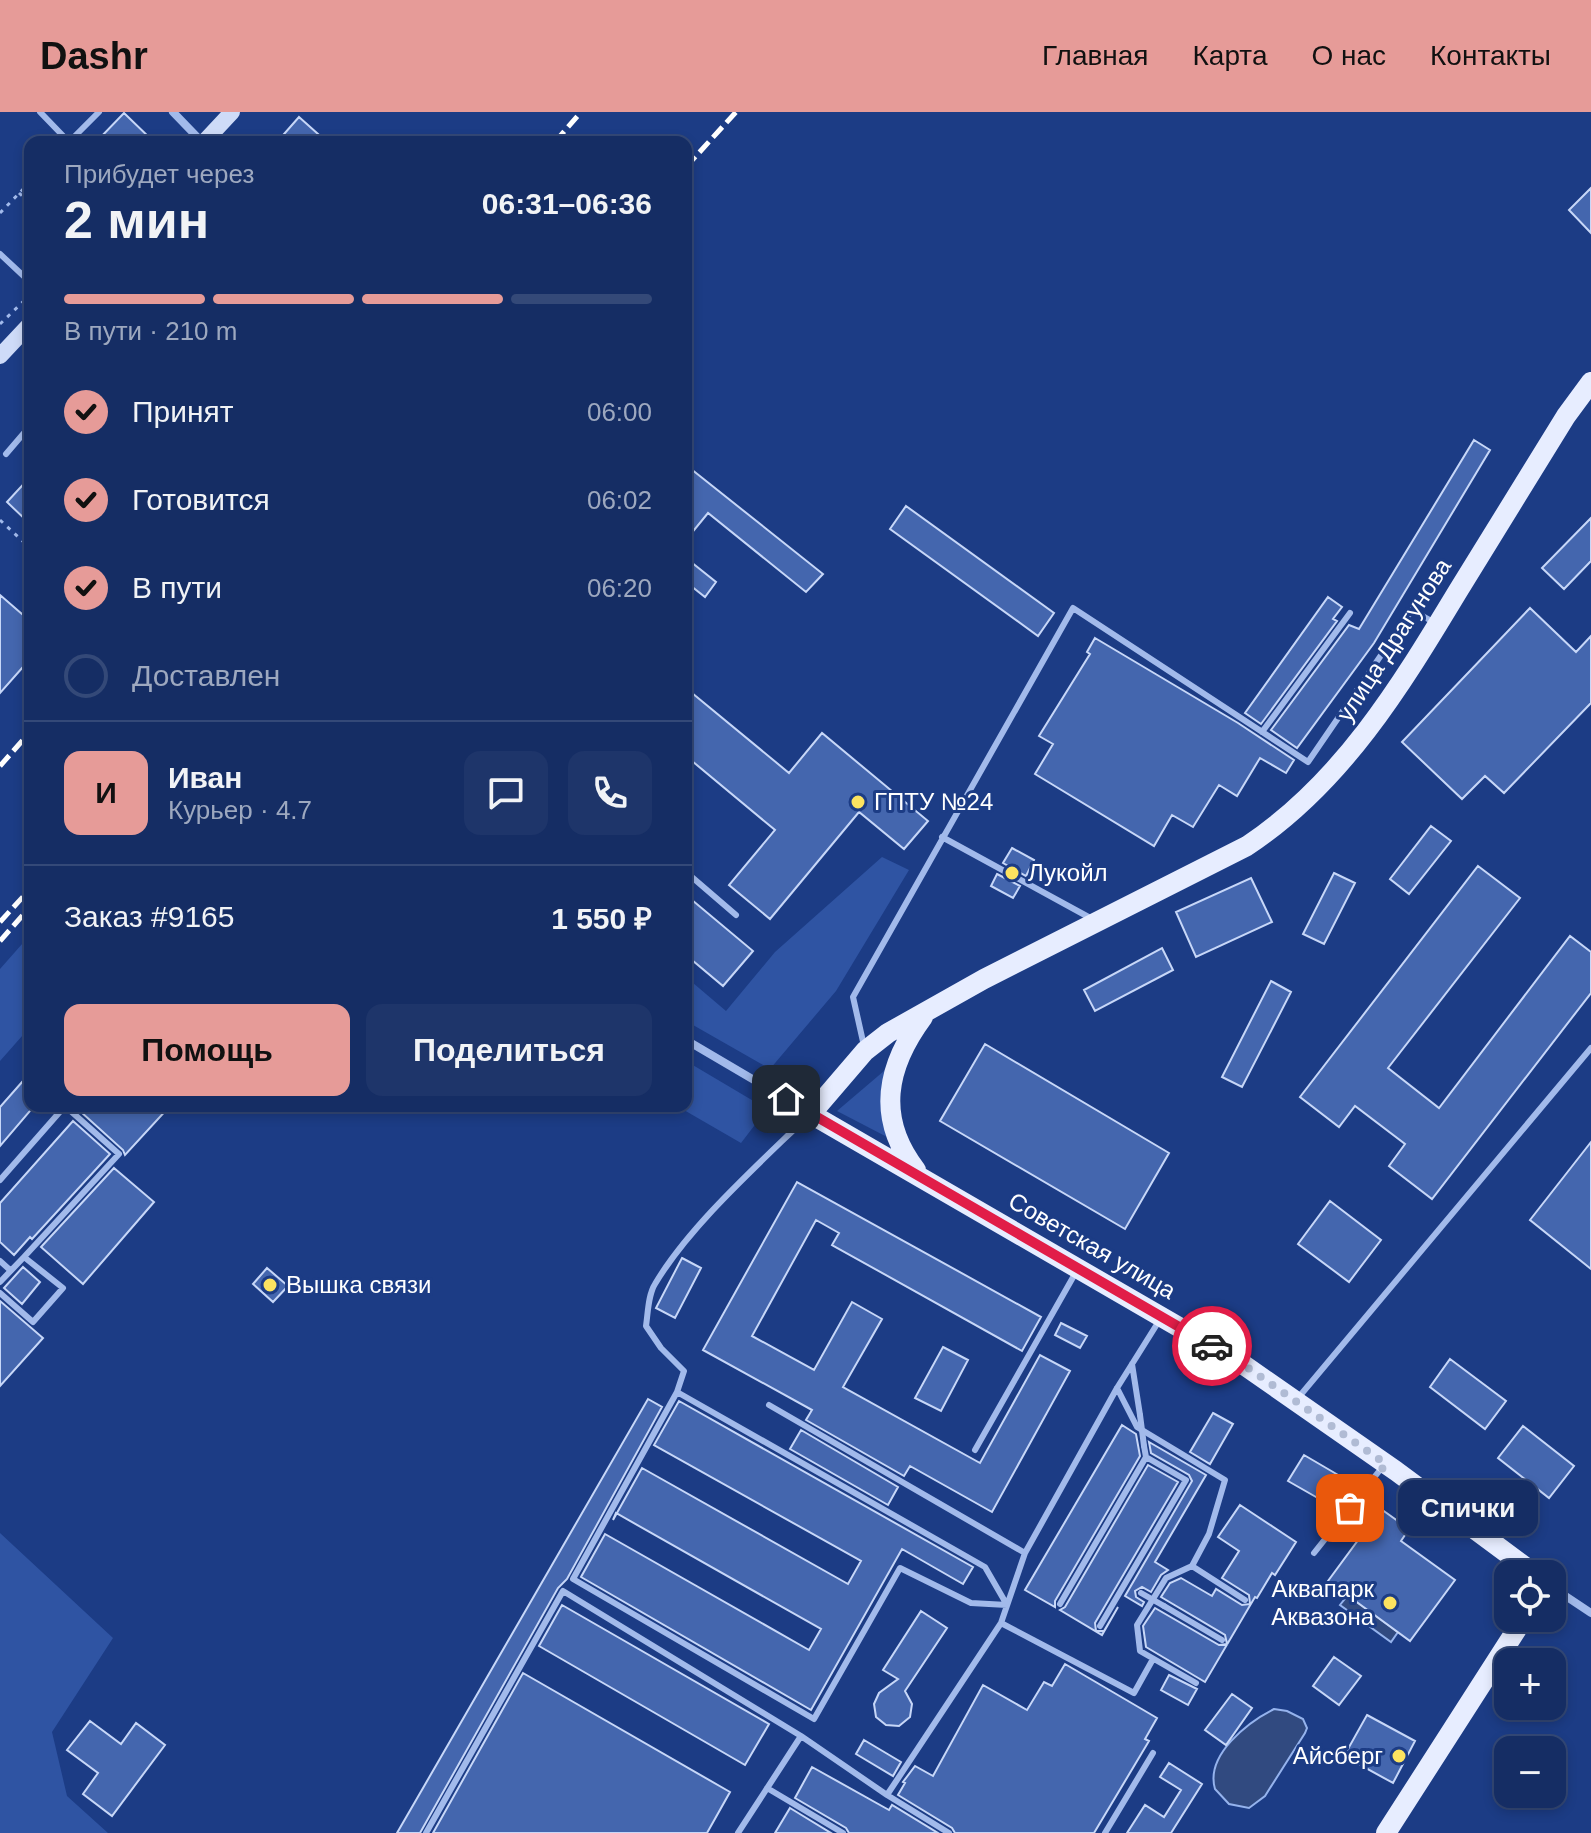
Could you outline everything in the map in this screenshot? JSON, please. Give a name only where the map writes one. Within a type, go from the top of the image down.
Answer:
[{"type":"main road","points":[[209,136],[232,112]]},
{"type":"main road","points":[[0,356],[24,336]]},
{"type":"main road","name":"улица Драгунова","points":[[811,1114],[865,1051],[931,1008],[1247,846],[1279,825],[1309,798],[1371,728],[1566,416],[1591,382]]},
{"type":"main road","points":[[921,1177],[901,1151],[892,1124],[889,1095],[896,1062],[909,1036],[931,1008]]},
{"type":"main road","name":"Советская улица","points":[[811,1114],[1241,1363],[1514,1560]]},
{"type":"main road","points":[[1386,1833],[1515,1632]]},
{"type":"street","points":[[173,112],[197,136]]},
{"type":"street","name":"Советская улица","points":[[692,1044],[811,1114]]},
{"type":"street","points":[[1566,1596],[1591,1613]]},
{"type":"lane","points":[[40,112],[63,136]]},
{"type":"lane","points":[[75,136],[99,112]]},
{"type":"lane","points":[[0,254],[24,276]]},
{"type":"lane","points":[[6,454],[24,433]]},
{"type":"lane","points":[[865,1051],[853,997],[1073,608],[1308,762],[1412,610],[1438,625]]},
{"type":"lane","points":[[1262,732],[1350,613]]},
{"type":"lane","points":[[942,837],[1096,921]]},
{"type":"lane","points":[[692,877],[736,915]]},
{"type":"lane","points":[[1296,1401],[1591,1048]]},
{"type":"lane","points":[[0,1180],[60,1112]]},
{"type":"lane","points":[[0,1282],[119,1154],[72,1112]]},
{"type":"lane","points":[[811,1114],[700,1227],[653,1287],[646,1326],[661,1348],[684,1371],[677,1392],[573,1579],[814,1719],[900,1568],[971,1603],[1007,1605]]},
{"type":"lane","points":[[0,1293],[33,1322],[63,1288],[24,1257]]},
{"type":"lane","points":[[0,1261],[10,1270]]},
{"type":"lane","points":[[975,1450],[1079,1268]]},
{"type":"lane","points":[[887,1795],[1001,1623],[1025,1553],[1117,1388],[1162,1316]]},
{"type":"lane","points":[[1060,1604],[1146,1457],[1132,1364]]},
{"type":"lane","points":[[1117,1388],[1137,1427],[1225,1480],[1209,1534],[1192,1566],[1166,1578],[1137,1625],[1140,1651],[1196,1683]]},
{"type":"lane","points":[[677,1392],[985,1567],[1007,1605]]},
{"type":"lane","points":[[769,1405],[1025,1553]]},
{"type":"lane","points":[[1100,1626],[1186,1480],[1146,1457]]},
{"type":"lane","points":[[1314,1553],[1390,1471]]},
{"type":"lane","points":[[1192,1566],[1245,1600]]},
{"type":"lane","points":[[1125,1584],[1222,1640]]},
{"type":"lane","points":[[426,1833],[563,1591],[801,1736],[949,1833]]},
{"type":"lane","points":[[1001,1623],[1134,1693],[1153,1659]]},
{"type":"lane","points":[[739,1833],[801,1736]]},
{"type":"lane","points":[[1105,1833],[1153,1753]]},
{"type":"lane","points":[[767,1788],[843,1833]]},
{"type":"path","points":[[0,213],[24,188]]},
{"type":"path","points":[[19,193],[24,198]]},
{"type":"path","points":[[0,324],[24,301]]},
{"type":"path","points":[[0,520],[24,542]]},
{"type":"shaded area","points":[[882,857],[909,870],[836,991],[770,1069],[692,1024],[692,982],[726,1011],[775,952]]},
{"type":"shaded area","points":[[24,942],[24,1034],[0,1061],[0,969]]},
{"type":"shaded area","points":[[692,1065],[767,1109],[741,1143],[687,1112],[692,1112]]},
{"type":"shaded area","points":[[891,1065],[882,1119],[889,1138],[837,1111]]},
{"type":"shaded area","points":[[0,1533],[113,1638],[52,1732],[67,1796],[108,1833],[0,1833]]},
{"type":"shaded area","points":[[1348,1595],[1398,1632],[1391,1642],[1340,1605]]},
{"type":"shaded area","points":[[1274,1709],[1303,1719],[1307,1728],[1305,1733],[1265,1796],[1249,1808],[1229,1804],[1215,1789],[1216,1764],[1222,1752],[1241,1731]]},
{"type":"building","points":[[124,113],[148,136],[102,136]]},
{"type":"building","points":[[299,117],[320,136],[282,136]]},
{"type":"building","points":[[1591,188],[1591,233],[1569,210]]},
{"type":"building","points":[[1474,440],[1490,450],[1374,643],[1297,748],[1271,730],[1349,625],[1359,629]]},
{"type":"building","points":[[692,470],[823,574],[806,592],[708,513],[692,533]]},
{"type":"building","points":[[24,484],[24,518],[7,502]]},
{"type":"building","points":[[906,506],[1054,613],[1038,636],[890,529]]},
{"type":"building","points":[[1591,518],[1591,561],[1564,589],[1542,568]]},
{"type":"building","points":[[692,563],[716,582],[705,597],[692,587]]},
{"type":"building","points":[[0,595],[24,616],[24,666],[0,693]]},
{"type":"building","points":[[1328,597],[1342,607],[1333,619],[1337,621],[1261,724],[1245,713]]},
{"type":"building","points":[[1530,608],[1576,652],[1591,636],[1591,703],[1504,793],[1485,776],[1462,799],[1402,742]]},
{"type":"building","points":[[1095,638],[1294,760],[1286,773],[1260,758],[1237,796],[1219,785],[1193,827],[1172,815],[1154,846],[1035,774],[1053,744],[1039,736],[1090,654],[1087,652]]},
{"type":"building","name":"ГПТУ №24","points":[[692,693],[789,773],[822,733],[928,821],[904,849],[859,812],[770,919],[729,885],[775,830],[692,761]]},
{"type":"building","points":[[1431,826],[1451,841],[1409,894],[1390,879]]},
{"type":"building","points":[[1012,848],[1034,860],[1026,876],[1003,863]]},
{"type":"building","points":[[1478,866],[1520,898],[1388,1068],[1439,1108],[1570,936],[1591,952],[1591,993],[1432,1199],[1389,1166],[1405,1144],[1355,1106],[1339,1127],[1300,1097]]},
{"type":"building","points":[[1334,873],[1355,883],[1324,944],[1303,934]]},
{"type":"building","points":[[997,874],[1020,886],[1013,898],[991,886]]},
{"type":"building","points":[[1251,878],[1272,922],[1196,957],[1176,912]]},
{"type":"building","points":[[692,900],[753,951],[723,986],[692,960]]},
{"type":"building","points":[[1162,948],[1173,970],[1095,1011],[1084,990]]},
{"type":"building","points":[[1271,981],[1291,992],[1242,1087],[1222,1077]]},
{"type":"building","points":[[985,1044],[1169,1153],[1125,1229],[940,1121]]},
{"type":"building","points":[[24,1080],[24,1112],[29,1112],[0,1146],[0,1107]]},
{"type":"building","points":[[81,1112],[164,1112],[125,1155]]},
{"type":"building","points":[[73,1121],[110,1154],[14,1255],[0,1242],[0,1203]]},
{"type":"building","points":[[1591,1142],[1591,1269],[1530,1220]]},
{"type":"building","points":[[114,1168],[154,1202],[83,1284],[41,1247]]},
{"type":"building","points":[[797,1182],[1041,1317],[1022,1351],[832,1245],[839,1233],[816,1220],[752,1336],[814,1370],[852,1302],[882,1319],[843,1387],[980,1463],[1040,1355],[1070,1371],[992,1512],[910,1466],[904,1476],[806,1420],[812,1410],[703,1350]]},
{"type":"building","points":[[1330,1201],[1381,1240],[1349,1282],[1298,1244]]},
{"type":"building","points":[[682,1258],[701,1268],[675,1318],[656,1308]]},
{"type":"building","points":[[23,1267],[40,1282],[22,1304],[4,1288]]},
{"type":"building","name":"Вышка связи","points":[[267,1268],[288,1286],[273,1302],[253,1284]]},
{"type":"building","points":[[0,1301],[43,1338],[0,1386]]},
{"type":"building","points":[[1061,1323],[1087,1336],[1080,1348],[1055,1335]]},
{"type":"building","points":[[943,1347],[968,1360],[941,1411],[915,1398]]},
{"type":"building","points":[[1450,1359],[1506,1401],[1485,1429],[1430,1387]]},
{"type":"building","points":[[648,1399],[662,1407],[567,1579],[558,1588],[420,1833],[397,1833]]},
{"type":"building","points":[[679,1401],[973,1567],[963,1584],[902,1549],[811,1710],[581,1577],[605,1534],[809,1650],[821,1629],[617,1513],[642,1468],[848,1584],[861,1561],[654,1445]]},
{"type":"building","points":[[1213,1413],[1233,1424],[1210,1464],[1190,1452]]},
{"type":"building","points":[[1122,1425],[1136,1434],[1140,1456],[1055,1601],[1055,1607],[1025,1590]]},
{"type":"building","points":[[1523,1426],[1574,1466],[1549,1498],[1498,1458]]},
{"type":"building","points":[[801,1430],[898,1487],[888,1505],[790,1449]]},
{"type":"building","points":[[1149,1442],[1206,1475],[1155,1562],[1168,1570],[1161,1575],[1151,1592],[1142,1587],[1135,1591],[1136,1597],[1144,1602],[1142,1606],[1125,1596],[1192,1481],[1189,1475],[1151,1453]]},
{"type":"building","points":[[1304,1455],[1345,1479],[1330,1505],[1288,1481]]},
{"type":"building","points":[[1148,1465],[1178,1482],[1095,1623],[1096,1631],[1104,1631],[1118,1607],[1102,1635],[1060,1610],[1065,1607]]},
{"type":"building","points":[[1240,1505],[1296,1542],[1275,1575],[1272,1573],[1255,1597],[1205,1682],[1146,1647],[1143,1626],[1155,1608],[1219,1645],[1227,1644],[1225,1635],[1161,1597],[1170,1583],[1181,1578],[1212,1596],[1216,1589],[1242,1605],[1250,1604],[1249,1595],[1222,1578],[1239,1551],[1218,1537]]},
{"type":"building","points":[[1381,1509],[1409,1529],[1401,1541],[1455,1580],[1410,1641],[1328,1581]]},
{"type":"building","points":[[562,1605],[769,1724],[745,1765],[539,1646]]},
{"type":"building","points":[[921,1611],[947,1628],[905,1691],[912,1704],[910,1717],[899,1726],[886,1725],[876,1717],[874,1704],[879,1693],[898,1679],[883,1670]]},
{"type":"building","points":[[1334,1657],[1361,1676],[1339,1705],[1313,1686]]},
{"type":"building","points":[[1065,1664],[1157,1718],[1145,1739],[1149,1741],[1094,1833],[955,1833],[952,1828],[898,1795],[915,1766],[933,1776],[983,1685],[1027,1710],[1044,1682],[1052,1686]]},
{"type":"building","points":[[523,1673],[730,1792],[707,1833],[433,1833]]},
{"type":"building","points":[[1169,1675],[1197,1689],[1188,1705],[1161,1690]]},
{"type":"building","points":[[1232,1694],[1252,1708],[1226,1745],[1205,1730]]},
{"type":"building","points":[[1367,1715],[1415,1741],[1393,1783],[1344,1756]]},
{"type":"building","points":[[90,1721],[121,1744],[136,1723],[165,1745],[112,1816],[83,1794],[98,1773],[67,1750]]},
{"type":"building","points":[[864,1740],[901,1762],[893,1776],[856,1754]]},
{"type":"building","points":[[1169,1763],[1202,1784],[1171,1833],[1127,1833],[1145,1805],[1164,1817],[1181,1790],[1160,1777]]},
{"type":"building","points":[[812,1767],[889,1810],[892,1805],[938,1833],[849,1833],[846,1828],[795,1798]]},
{"type":"building","points":[[790,1808],[831,1833],[775,1833]]},
{"type":"railway","points":[[560,136],[581,112]]},
{"type":"railway","points":[[692,160],[736,112]]},
{"type":"railway","points":[[0,766],[24,739]]},
{"type":"railway","points":[[0,922],[24,896]]},
{"type":"railway","points":[[0,941],[24,914]]},
{"type":"way so far","points":[[1212,1346],[1386,1464],[1350,1508]]},
{"type":"place","name":"ГПТУ №24","points":[[858,802]]},
{"type":"place","name":"Лукойл","points":[[1012,873]]},
{"type":"place","name":"Вышка связи","points":[[270,1285]]},
{"type":"place","name":"Спички","points":[[1350,1508]]},
{"type":"place","name":"Аквапарк Аквазона","points":[[1390,1603]]},
{"type":"place","name":"Айсберг","points":[[1399,1756]]},
{"type":"route","points":[[786,1099],[1212,1346]]}]
